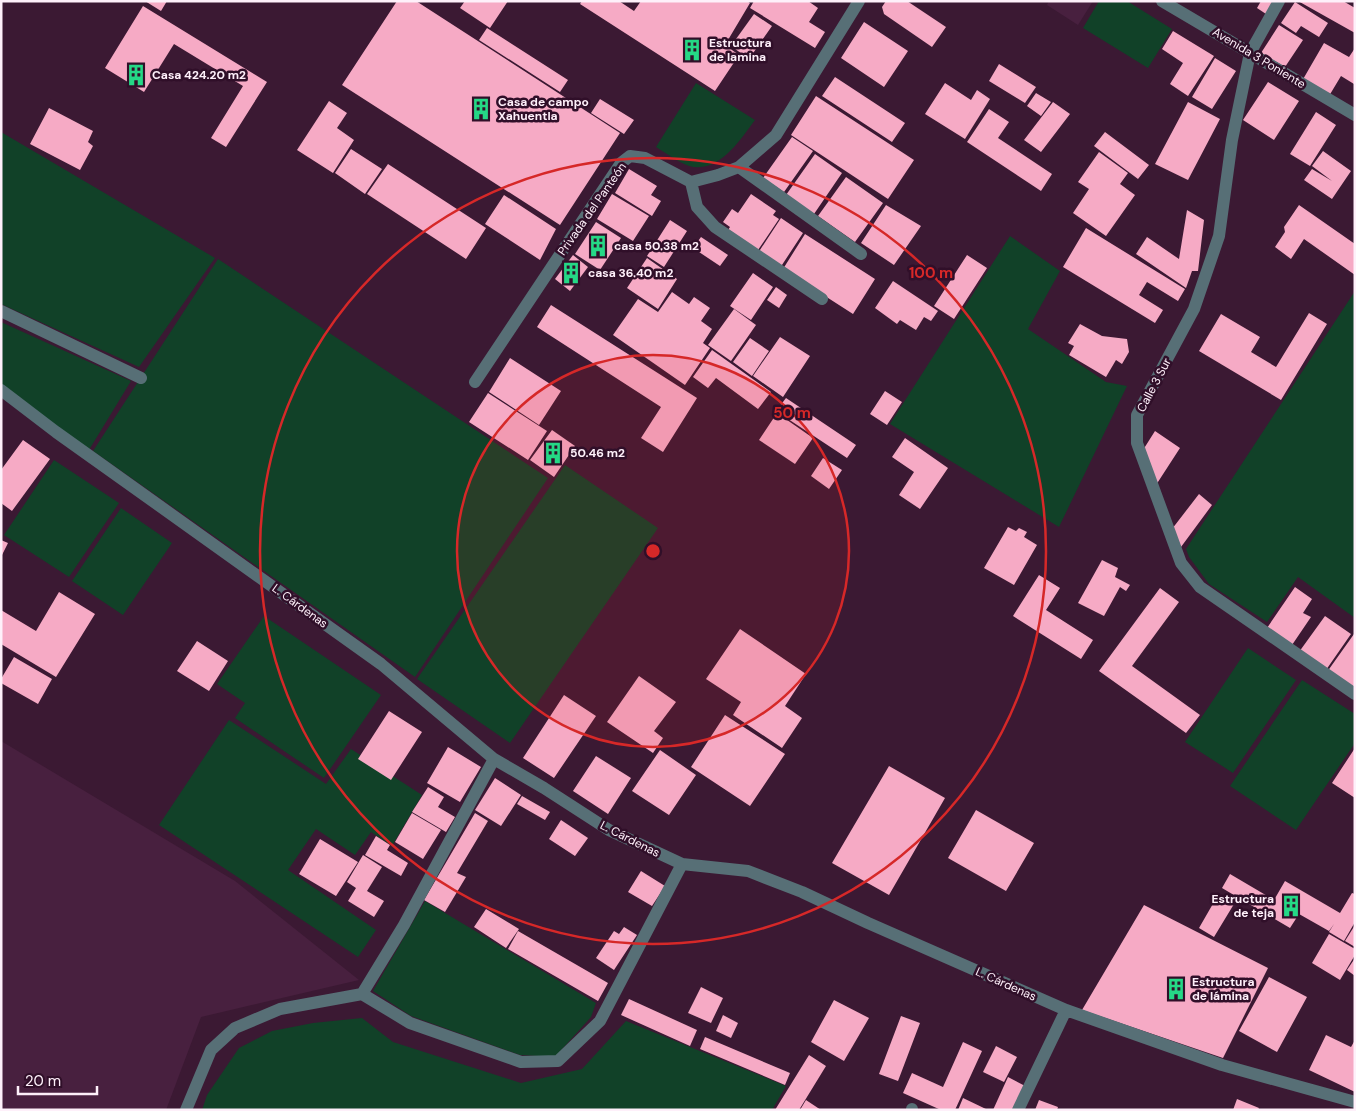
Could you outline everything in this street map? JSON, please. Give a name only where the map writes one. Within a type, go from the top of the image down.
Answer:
[{"type":"street","points":[[822,299],[714,227],[697,207],[691,182],[718,175],[739,166],[776,135],[859,1]]},
{"type":"street","name":"Avenida 3 Poniente","points":[[1162,1],[1355,115]]},
{"type":"street","name":"Calle 3 Sur","points":[[1279,1],[1250,53],[1232,140],[1219,236],[1194,309],[1137,415],[1137,443],[1182,563],[1200,587],[1355,694]]},
{"type":"street","name":"Privada del Panteón","points":[[475,382],[620,163],[630,156],[645,158],[691,182]]},
{"type":"street","points":[[739,166],[861,254]]},
{"type":"street","points":[[1,311],[141,378]]},
{"type":"street","name":"L. Cárdenas","points":[[1,390],[56,432],[381,664],[494,759],[544,788],[609,830],[682,864],[748,871],[802,892],[1066,1010],[1222,1065],[1355,1102]]},
{"type":"street","points":[[362,994],[404,925],[494,759]]},
{"type":"street","points":[[186,1110],[211,1050],[235,1028],[280,1009],[362,994],[410,1023],[521,1062],[558,1061],[600,1021],[682,864]]},
{"type":"street","points":[[1018,1110],[1066,1010]]},
{"type":"shaded area","points":[[1049,1],[1093,1],[1078,25],[1047,5]]},
{"type":"shaded area","points":[[1,741],[235,881],[359,980],[201,1017],[166,1110],[1,1110]]},
{"type":"green space","points":[[1099,1],[1127,1],[1172,29],[1148,68],[1083,28]]},
{"type":"green space","points":[[696,83],[755,120],[728,153],[710,165],[700,167],[689,166],[656,147]]},
{"type":"green space","points":[[1,132],[215,258],[139,367],[1,304]]},
{"type":"green space","points":[[1010,236],[1060,271],[1028,329],[1106,382],[1127,386],[1059,527],[890,424]]},
{"type":"green space","points":[[218,259],[548,478],[415,677],[93,451]]},
{"type":"green space","points":[[1355,291],[1355,618],[1298,577],[1267,622],[1209,584],[1189,557],[1186,549]]},
{"type":"green space","points":[[1,322],[131,381],[89,450],[1,384]]},
{"type":"green space","points":[[54,460],[119,503],[69,577],[4,535]]},
{"type":"green space","points":[[565,465],[658,528],[510,743],[417,679]]},
{"type":"green space","points":[[121,508],[172,543],[123,615],[72,581]]},
{"type":"green space","points":[[264,616],[381,695],[324,778],[235,718],[245,703],[217,684]]},
{"type":"green space","points":[[1248,648],[1296,680],[1233,773],[1185,742]]},
{"type":"green space","points":[[1302,680],[1355,714],[1355,743],[1296,830],[1230,786]]},
{"type":"green space","points":[[229,720],[326,784],[351,749],[422,795],[392,846],[371,832],[355,855],[316,829],[288,870],[376,930],[358,957],[159,825]]},
{"type":"green space","points":[[425,901],[596,1003],[591,1017],[555,1057],[520,1055],[411,1016],[373,991]]},
{"type":"green space","points":[[362,1018],[393,1042],[521,1083],[582,1069],[626,1021],[786,1086],[772,1110],[202,1110],[207,1095],[239,1048],[272,1031],[313,1023]]},
{"type":"building","points":[[145,1],[167,1],[161,11]]},
{"type":"building","name":"Casa de campo Xahuentla","points":[[397,1],[416,1],[620,133],[560,225],[342,85]]},
{"type":"building","points":[[465,1],[508,1],[490,28],[460,8]]},
{"type":"building","name":"Estructura de lamina","points":[[582,1],[619,1],[634,11],[641,1],[747,1],[750,3],[725,45],[739,55],[715,91],[580,4]]},
{"type":"building","points":[[754,1],[808,1],[818,8],[809,22],[825,32],[815,48],[750,8]]},
{"type":"building","points":[[886,1],[907,1],[946,27],[932,47],[884,14],[882,7]]},
{"type":"building","points":[[1261,1],[1278,1],[1269,16],[1257,8]]},
{"type":"building","points":[[1298,1],[1343,1],[1355,8],[1355,33]]},
{"type":"building","points":[[1295,2],[1328,23],[1319,37],[1301,26],[1296,33],[1281,23]]},
{"type":"building","name":"Casa 424.20 m2","points":[[143,6],[267,82],[226,147],[211,138],[243,86],[174,44],[144,92],[105,68]]},
{"type":"building","points":[[754,14],[772,26],[749,59],[731,46]]},
{"type":"building","points":[[864,22],[908,51],[884,87],[841,58]]},
{"type":"building","points":[[1279,25],[1303,40],[1285,67],[1261,53]]},
{"type":"building","points":[[487,28],[568,80],[560,92],[479,40]]},
{"type":"building","points":[[1173,31],[1214,56],[1188,96],[1170,84],[1183,63],[1162,49]]},
{"type":"building","points":[[1324,43],[1349,57],[1355,48],[1354,84],[1341,76],[1329,96],[1302,81]]},
{"type":"building","points":[[1215,58],[1236,71],[1212,109],[1192,97]]},
{"type":"building","points":[[999,64],[1036,87],[1025,103],[989,81]]},
{"type":"building","points":[[835,77],[905,123],[892,142],[822,96]]},
{"type":"building","points":[[1268,82],[1299,101],[1274,140],[1243,120]]},
{"type":"building","points":[[945,83],[971,100],[977,90],[990,99],[965,139],[925,114]]},
{"type":"building","points":[[1036,93],[1051,102],[1041,116],[1027,106]]},
{"type":"building","points":[[816,96],[914,160],[888,199],[791,135]]},
{"type":"building","points":[[600,99],[634,120],[624,134],[591,113]]},
{"type":"building","points":[[329,101],[347,113],[337,128],[354,140],[333,173],[297,150]]},
{"type":"building","points":[[1053,102],[1070,114],[1041,152],[1024,140]]},
{"type":"building","points":[[1188,102],[1220,119],[1188,180],[1155,164]]},
{"type":"building","points":[[49,108],[93,131],[88,142],[93,146],[80,170],[30,144]]},
{"type":"building","points":[[989,109],[1009,122],[998,138],[1052,174],[1041,191],[967,142]]},
{"type":"building","points":[[1316,112],[1336,125],[1310,166],[1290,154]]},
{"type":"building","points":[[1105,132],[1149,165],[1138,179],[1094,146]]},
{"type":"building","points":[[792,137],[813,151],[784,192],[763,178]]},
{"type":"building","points":[[351,149],[382,169],[365,194],[335,173]]},
{"type":"building","points":[[1323,151],[1351,171],[1332,199],[1304,180],[1312,169],[1332,181],[1312,166]]},
{"type":"building","points":[[1099,152],[1128,173],[1120,184],[1135,195],[1106,236],[1073,213],[1089,189],[1078,182]]},
{"type":"building","points":[[815,154],[842,173],[814,214],[786,195]]},
{"type":"building","points":[[388,164],[486,228],[466,259],[367,194]]},
{"type":"building","points":[[629,169],[657,186],[651,195],[661,201],[652,216],[615,193]]},
{"type":"building","points":[[846,177],[883,203],[855,242],[818,216]]},
{"type":"building","points":[[612,194],[649,216],[633,241],[597,219]]},
{"type":"building","points":[[751,194],[776,211],[773,215],[779,219],[756,253],[726,233],[730,227],[723,222],[732,209],[738,213]]},
{"type":"building","points":[[504,195],[556,229],[540,260],[485,224]]},
{"type":"building","points":[[886,205],[921,226],[894,265],[861,243]]},
{"type":"building","points":[[1299,205],[1355,244],[1355,275],[1304,239],[1291,259],[1275,247],[1285,232],[1284,227]]},
{"type":"building","points":[[1187,210],[1204,220],[1198,271],[1192,271],[1186,288],[1136,254],[1147,237],[1179,259]]},
{"type":"building","points":[[781,218],[803,233],[780,268],[758,253]]},
{"type":"building","points":[[670,220],[687,231],[664,267],[647,256]]},
{"type":"building","name":"casa 50.38 m2","points":[[596,222],[621,238],[600,270],[575,254]]},
{"type":"building","points":[[1086,228],[1185,289],[1178,301],[1147,282],[1139,295],[1163,310],[1155,323],[1063,267]]},
{"type":"building","points":[[805,234],[875,279],[853,314],[783,269]]},
{"type":"building","points":[[701,237],[728,255],[720,266],[693,248]]},
{"type":"building","name":"casa 36.40 m2","points":[[573,255],[588,267],[570,291],[555,279]]},
{"type":"building","points":[[967,255],[987,268],[954,319],[934,306]]},
{"type":"building","points":[[647,258],[677,279],[658,309],[627,288]]},
{"type":"building","points":[[753,273],[773,287],[751,320],[730,306]]},
{"type":"building","points":[[893,281],[938,311],[931,321],[924,317],[916,330],[900,320],[897,324],[875,308]]},
{"type":"building","points":[[776,287],[787,295],[779,308],[767,300]]},
{"type":"building","points":[[672,292],[689,304],[694,297],[710,308],[701,321],[712,329],[703,343],[710,348],[685,385],[613,335],[638,299],[658,312]]},
{"type":"building","points":[[551,305],[697,398],[663,452],[641,438],[661,407],[537,327]]},
{"type":"building","points":[[734,309],[756,325],[731,361],[708,345]]},
{"type":"building","points":[[1309,313],[1327,324],[1281,400],[1199,351],[1221,314],[1260,337],[1251,352],[1276,367]]},
{"type":"building","points":[[1080,324],[1102,336],[1127,339],[1129,352],[1122,364],[1116,360],[1106,377],[1069,355],[1074,346],[1068,343]]},
{"type":"building","points":[[780,337],[810,356],[783,397],[753,376]]},
{"type":"building","points":[[750,338],[769,351],[752,376],[733,362]]},
{"type":"building","points":[[712,350],[771,392],[758,409],[716,378],[708,388],[693,377]]},
{"type":"building","points":[[510,358],[561,391],[539,425],[489,392]]},
{"type":"building","points":[[885,391],[902,402],[887,425],[870,414]]},
{"type":"building","points":[[488,393],[547,431],[528,460],[469,422]]},
{"type":"building","points":[[786,398],[856,445],[847,458],[776,411]]},
{"type":"building","points":[[777,413],[813,438],[795,464],[759,440]]},
{"type":"building","name":"50.46 m2","points":[[552,430],[575,446],[554,477],[530,460]]},
{"type":"building","points":[[1155,431],[1180,448],[1156,485],[1143,450]]},
{"type":"building","points":[[905,438],[948,468],[920,509],[899,495],[914,472],[892,457]]},
{"type":"building","points":[[23,440],[50,459],[12,511],[1,503],[1,470]]},
{"type":"building","points":[[823,458],[842,470],[829,489],[811,476]]},
{"type":"building","points":[[1199,494],[1212,505],[1181,547],[1172,529]]},
{"type":"building","points":[[1008,527],[1016,531],[1019,528],[1027,532],[1024,537],[1037,545],[1014,585],[984,568]]},
{"type":"building","points":[[1,540],[8,543],[1,557]]},
{"type":"building","points":[[1102,560],[1118,568],[1115,577],[1130,585],[1126,591],[1120,587],[1104,616],[1078,603]]},
{"type":"building","points":[[1039,575],[1060,588],[1046,610],[1093,640],[1081,659],[1013,616]]},
{"type":"building","points":[[1295,587],[1312,599],[1303,613],[1311,617],[1292,645],[1267,628]]},
{"type":"building","points":[[1160,588],[1179,602],[1132,666],[1200,715],[1186,733],[1099,671]]},
{"type":"building","points":[[59,592],[95,614],[56,677],[1,644],[1,610],[36,631]]},
{"type":"building","points":[[1325,616],[1351,634],[1326,670],[1299,652]]},
{"type":"building","points":[[740,629],[806,674],[785,706],[802,718],[782,748],[733,715],[741,702],[706,679]]},
{"type":"building","points":[[1355,635],[1355,690],[1327,672]]},
{"type":"building","points":[[197,641],[228,661],[209,691],[177,671]]},
{"type":"building","points":[[14,657],[52,679],[38,704],[1,683],[1,679]]},
{"type":"building","points":[[639,676],[676,702],[654,731],[663,738],[653,753],[607,722]]},
{"type":"building","points":[[564,695],[596,716],[554,778],[523,758]]},
{"type":"building","points":[[389,711],[422,732],[391,780],[358,759]]},
{"type":"building","points":[[725,715],[785,754],[750,806],[691,767]]},
{"type":"building","points":[[448,747],[481,767],[460,802],[427,783]]},
{"type":"building","points":[[1355,748],[1355,798],[1332,783]]},
{"type":"building","points":[[660,750],[696,775],[669,815],[632,791]]},
{"type":"building","points":[[596,756],[631,778],[608,814],[573,791]]},
{"type":"building","points":[[889,766],[945,798],[889,895],[832,863]]},
{"type":"building","points":[[495,778],[521,795],[501,826],[475,810]]},
{"type":"building","points":[[428,787],[444,797],[438,807],[455,817],[446,832],[412,812]]},
{"type":"building","points":[[522,796],[550,812],[545,820],[517,804]]},
{"type":"building","points":[[976,810],[1034,843],[1006,891],[948,858]]},
{"type":"building","points":[[412,813],[441,830],[423,859],[395,842]]},
{"type":"building","points":[[475,813],[488,821],[457,873],[466,877],[445,912],[424,900]]},
{"type":"building","points":[[561,820],[588,838],[575,856],[549,839]]},
{"type":"building","points":[[376,836],[390,845],[387,850],[408,863],[401,876],[365,855]]},
{"type":"building","points":[[320,839],[358,862],[336,896],[299,874]]},
{"type":"building","points":[[363,855],[382,867],[367,891],[384,901],[374,917],[348,901],[356,888],[347,882]]},
{"type":"building","points":[[641,871],[665,886],[652,906],[628,892]]},
{"type":"building","name":"Estructura de teja","points":[[1230,874],[1274,900],[1285,881],[1340,913],[1352,893],[1355,894],[1355,922],[1344,941],[1329,932],[1334,924],[1329,931],[1299,914],[1290,928],[1222,888]]},
{"type":"building","points":[[1218,895],[1234,904],[1214,937],[1199,928]]},
{"type":"building","name":"Estructura de lámina","points":[[1144,905],[1268,968],[1223,1058],[1082,1010]]},
{"type":"building","points":[[486,909],[519,929],[506,948],[474,927]]},
{"type":"building","points":[[1355,925],[1355,947],[1345,941]]},
{"type":"building","points":[[624,927],[637,935],[614,970],[596,958],[614,931],[619,934]]},
{"type":"building","points":[[518,931],[608,983],[598,1001],[508,949]]},
{"type":"building","points":[[1329,934],[1355,949],[1355,955],[1340,980],[1312,963]]},
{"type":"building","points":[[1355,958],[1355,976],[1347,970]]},
{"type":"building","points":[[1269,977],[1307,997],[1277,1052],[1239,1031]]},
{"type":"building","points":[[701,987],[723,998],[711,1023],[688,1013]]},
{"type":"building","points":[[629,999],[697,1030],[690,1046],[621,1015]]},
{"type":"building","points":[[834,1000],[869,1018],[844,1061],[811,1042]]},
{"type":"building","points":[[723,1015],[738,1023],[731,1038],[716,1031]]},
{"type":"building","points":[[901,1016],[920,1023],[898,1081],[879,1074]]},
{"type":"building","points":[[1326,1035],[1351,1047],[1355,1040],[1355,1092],[1309,1070]]},
{"type":"building","points":[[705,1037],[790,1073],[785,1085],[700,1049]]},
{"type":"building","points":[[963,1042],[982,1051],[955,1110],[941,1110],[903,1093],[912,1073],[943,1087]]},
{"type":"building","points":[[996,1046],[1017,1057],[1004,1082],[983,1072]]},
{"type":"building","points":[[809,1055],[826,1066],[799,1110],[775,1110]]},
{"type":"building","points":[[1008,1077],[1027,1087],[1016,1110],[993,1110]]},
{"type":"building","points":[[963,1098],[988,1110],[958,1110]]},
{"type":"building","points":[[1237,1099],[1259,1108],[1258,1110],[1233,1110]]},
{"type":"building","points":[[806,1100],[821,1110],[800,1110]]},
{"type":"building","points":[[1039,1100],[1058,1107],[1057,1110],[1035,1110]]},
{"type":"place","name":"Estructura de lamina","points":[[692,50]]},
{"type":"place","name":"Casa 424.20 m2","points":[[136,75]]},
{"type":"place","name":"Casa de campo Xahuentla","points":[[481,109]]},
{"type":"place","name":"casa 50.38 m2","points":[[598,246]]},
{"type":"place","name":"casa 36.40 m2","points":[[571,273]]},
{"type":"place","name":"50.46 m2","points":[[553,453]]},
{"type":"place","name":"Estructura de teja","points":[[1291,906]]},
{"type":"place","name":"Estructura de lámina","points":[[1176,989]]}]
